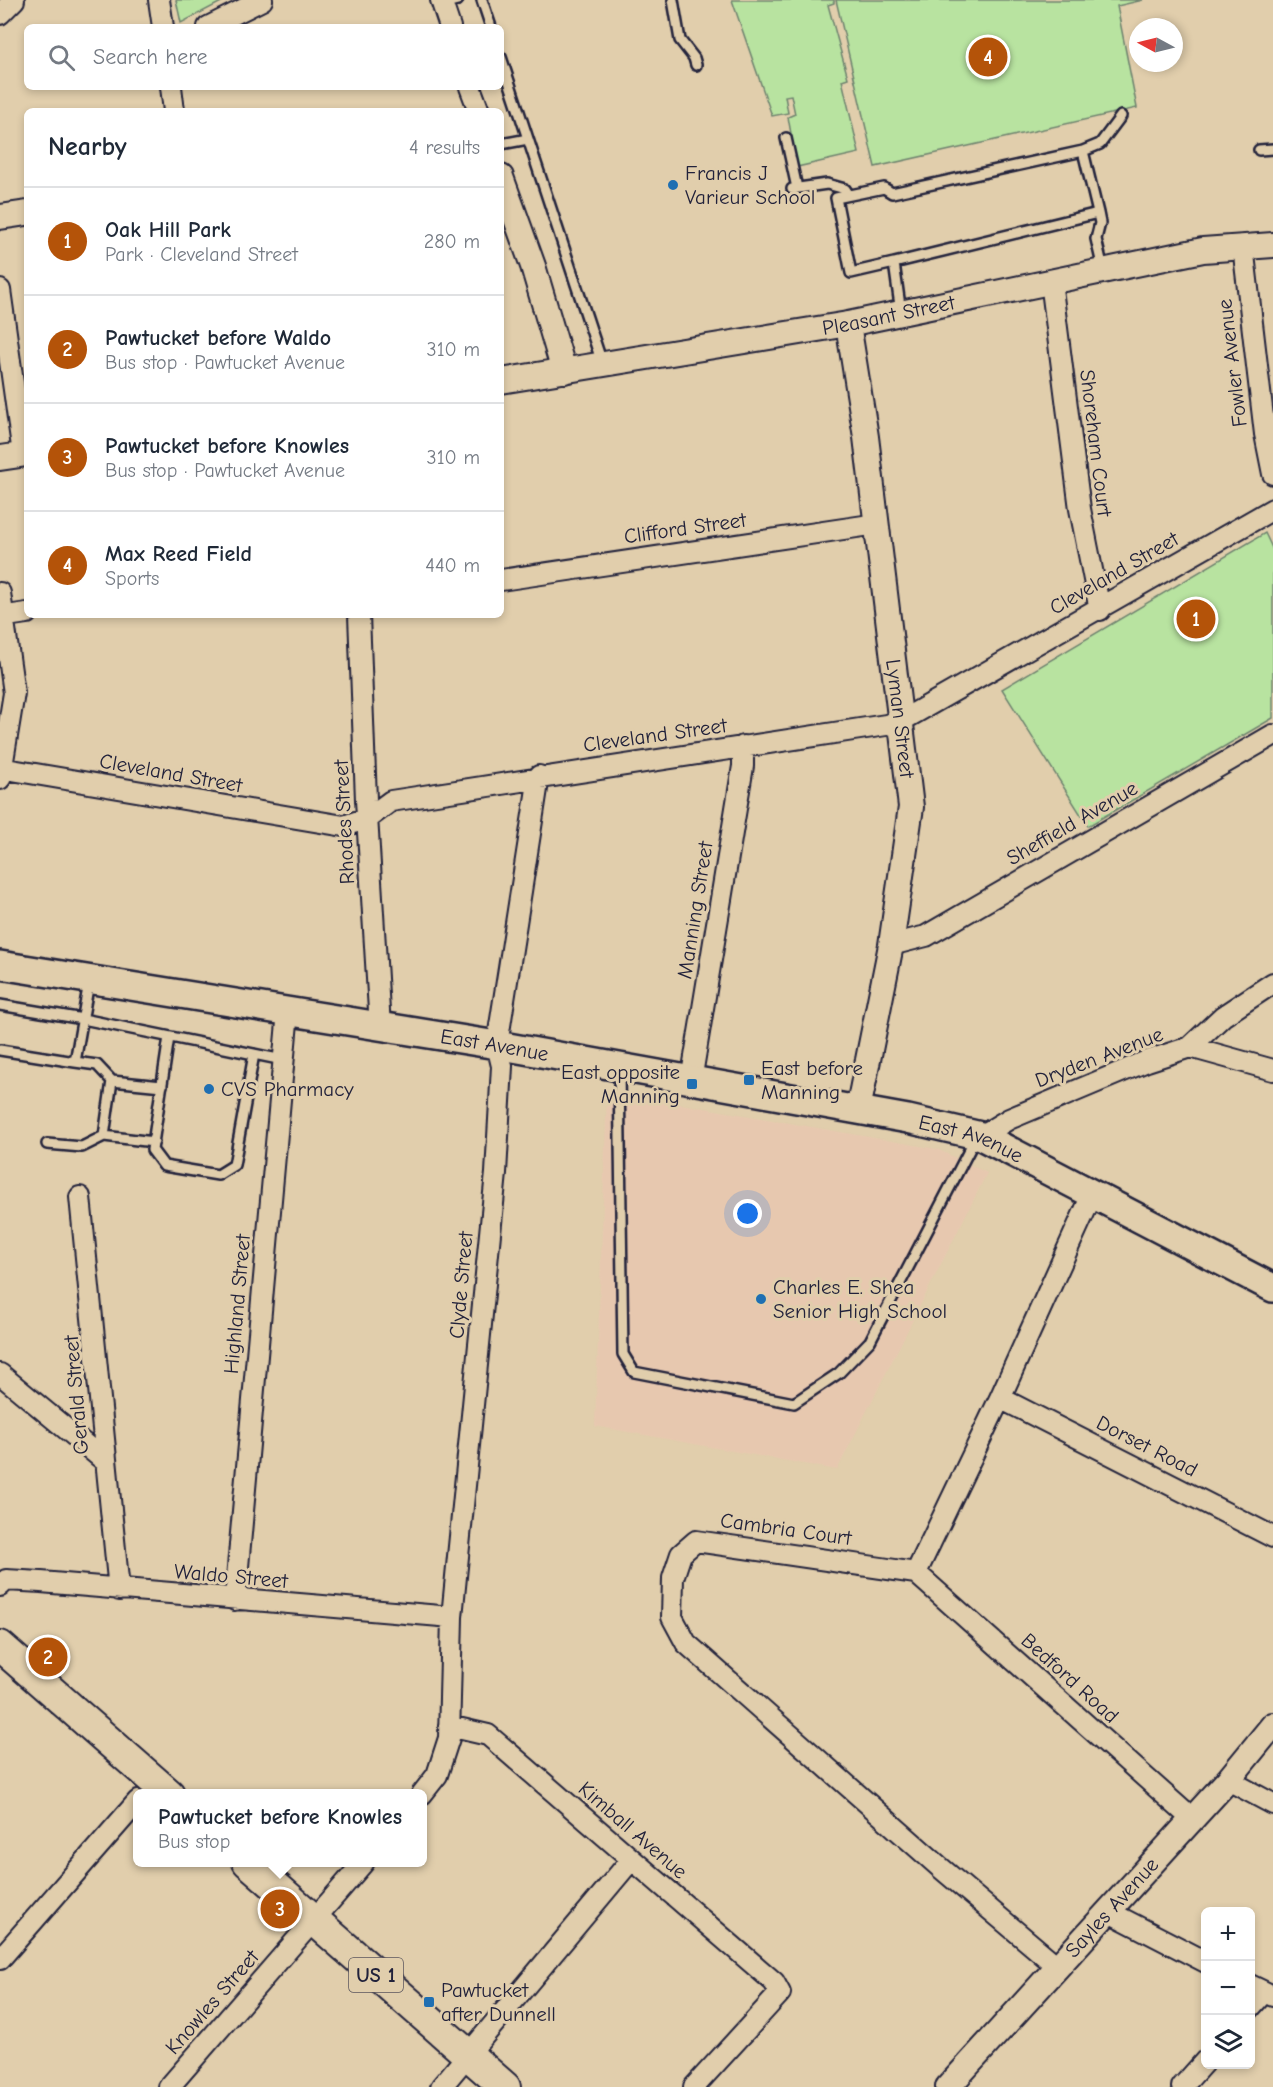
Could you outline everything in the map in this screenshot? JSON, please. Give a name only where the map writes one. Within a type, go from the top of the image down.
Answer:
[{"type":"main road","name":"East Avenue","points":[[0,965],[497,1046],[858,1110],[979,1136],[1273,1288]]},
{"type":"main road","points":[[0,1646],[149,1789]]},
{"type":"main road","name":"US 1","points":[[253,1867],[505,2087]]},
{"type":"street","points":[[0,14],[14,0]]},
{"type":"street","points":[[159,0],[163,24]]},
{"type":"street","points":[[214,24],[262,0]]},
{"type":"street","points":[[447,1],[450,24]]},
{"type":"street","points":[[171,90],[174,108]]},
{"type":"street","points":[[471,90],[478,108]]},
{"type":"street","points":[[504,185],[533,266],[564,371]]},
{"type":"street","points":[[0,217],[24,213]]},
{"type":"street","name":"Pleasant Street","points":[[504,381],[848,324],[1103,269],[1203,250],[1273,245]]},
{"type":"street","name":"Fowler Avenue","points":[[1243,246],[1265,434],[1273,474]]},
{"type":"street","name":"Shoreham Court","points":[[1051,281],[1080,509],[1100,610]]},
{"type":"street","points":[[0,290],[17,455]]},
{"type":"street","name":"Lyman Street","points":[[848,324],[876,524],[911,807],[891,945],[858,1110]]},
{"type":"street","name":"Cleveland Street","points":[[1,772],[344,826],[368,818],[391,801],[901,721],[1100,610],[1273,509]]},
{"type":"street","name":"Clifford Street","points":[[504,580],[876,524]]},
{"type":"street","points":[[0,593],[14,693],[1,772]]},
{"type":"street","points":[[2,617],[24,614]]},
{"type":"street","name":"Rhodes Street","points":[[359,618],[380,1027]]},
{"type":"street","name":"Sheffield Avenue","points":[[891,945],[926,936],[1273,735]]},
{"type":"street","name":"Manning Street","points":[[691,1081],[743,766],[743,746]]},
{"type":"street","name":"Clyde Street","points":[[426,1789],[437,1775],[449,1738],[452,1617],[496,1173],[502,1066],[497,1046],[539,776]]},
{"type":"street","points":[[1190,1047],[1223,1016],[1273,983]]},
{"type":"street","name":"Highland Street","points":[[235,1600],[288,1011]]},
{"type":"street","name":"Dryden Avenue","points":[[979,1136],[1009,1119],[1147,1061],[1190,1047],[1273,1070]]},
{"type":"street","points":[[916,1573],[1092,1195]]},
{"type":"street","name":"Gerald Street","points":[[80,1197],[119,1590]]},
{"type":"street","points":[[0,1374],[106,1462]]},
{"type":"street","name":"Dorset Road","points":[[999,1398],[1273,1538]]},
{"type":"street","name":"Cambria Court","points":[[916,1573],[696,1541],[681,1554],[673,1578],[672,1617],[686,1643],[733,1687],[1058,1967]]},
{"type":"street","name":"Bedford Road","points":[[916,1573],[1192,1819]]},
{"type":"street","name":"Waldo Street","points":[[2,1582],[452,1617]]},
{"type":"street","name":"Sayles Avenue","points":[[948,2087],[1109,1912],[1273,1725]]},
{"type":"street","name":"Kimball Avenue","points":[[449,1726],[488,1735],[774,1982],[780,1993],[694,2087]]},
{"type":"street","points":[[1227,1780],[1273,1804]]},
{"type":"street","points":[[0,1959],[133,1813]]},
{"type":"street","points":[[441,2087],[631,1860]]},
{"type":"street","points":[[314,1920],[360,1867]]},
{"type":"street","points":[[1109,1912],[1204,1961]]},
{"type":"street","name":"Knowles Street","points":[[169,2087],[314,1920]]},
{"type":"street","points":[[1182,2087],[1201,2066]]},
{"type":"lane","points":[[482,0],[490,24]]},
{"type":"lane","points":[[673,0],[680,40],[694,58],[696,65]]},
{"type":"lane","points":[[504,66],[602,365]]},
{"type":"lane","points":[[1098,213],[851,273],[836,198],[884,188],[892,193],[1083,151],[1100,144],[1121,116]]},
{"type":"lane","points":[[786,138],[795,188],[826,184],[838,185],[849,195]]},
{"type":"lane","points":[[504,143],[528,139]]},
{"type":"lane","points":[[1259,150],[1273,148]]},
{"type":"lane","points":[[1083,151],[1100,223],[1096,239],[1103,269]]},
{"type":"lane","points":[[894,263],[901,313]]},
{"type":"lane","points":[[75,1062],[89,980]]},
{"type":"lane","points":[[0,1005],[83,1019],[283,1060]]},
{"type":"lane","points":[[169,1037],[152,1150],[164,1166],[218,1175],[234,1166],[254,1054]]},
{"type":"lane","points":[[0,1050],[97,1065],[112,1081],[162,1086]]},
{"type":"lane","points":[[619,1068],[623,1354],[634,1372],[770,1400],[794,1403],[839,1373],[870,1341],[979,1136]]},
{"type":"lane","points":[[105,1136],[112,1081]]},
{"type":"lane","points":[[47,1144],[82,1147],[105,1136],[154,1142]]},
{"type":"shaded area","name":"Charles E. Shea Senior High School","points":[[607,1091],[937,1149],[987,1173],[837,1470],[595,1426]]},
{"type":"green space","points":[[176,0],[225,0],[181,23]]},
{"type":"green space","points":[[732,0],[834,0],[834,3],[828,5],[848,78],[842,80],[859,153],[797,167],[788,117],[795,114],[791,95],[785,96],[788,113],[772,116]]},
{"type":"green space","points":[[836,0],[1143,0],[1117,6],[1137,108],[875,167]]},
{"type":"green space","points":[[1265,533],[1273,550],[1273,718],[1088,826],[1002,689]]},
{"type":"place","name":"Max Reed Field","points":[[988,57]]},
{"type":"place","name":"Francis J Varieur School","points":[[673,185]]},
{"type":"place","name":"Oak Hill Park","points":[[1196,619]]},
{"type":"place","name":"East before Manning","points":[[749,1080]]},
{"type":"place","name":"East opposite Manning","points":[[692,1084]]},
{"type":"place","name":"CVS Pharmacy","points":[[209,1089]]},
{"type":"place","name":"Charles E. Shea Senior High School","points":[[761,1299]]},
{"type":"place","name":"Pawtucket before Waldo","points":[[48,1657]]},
{"type":"place","name":"Pawtucket before Knowles","points":[[280,1909]]},
{"type":"place","name":"Pawtucket after Dunnell","points":[[429,2002]]}]
